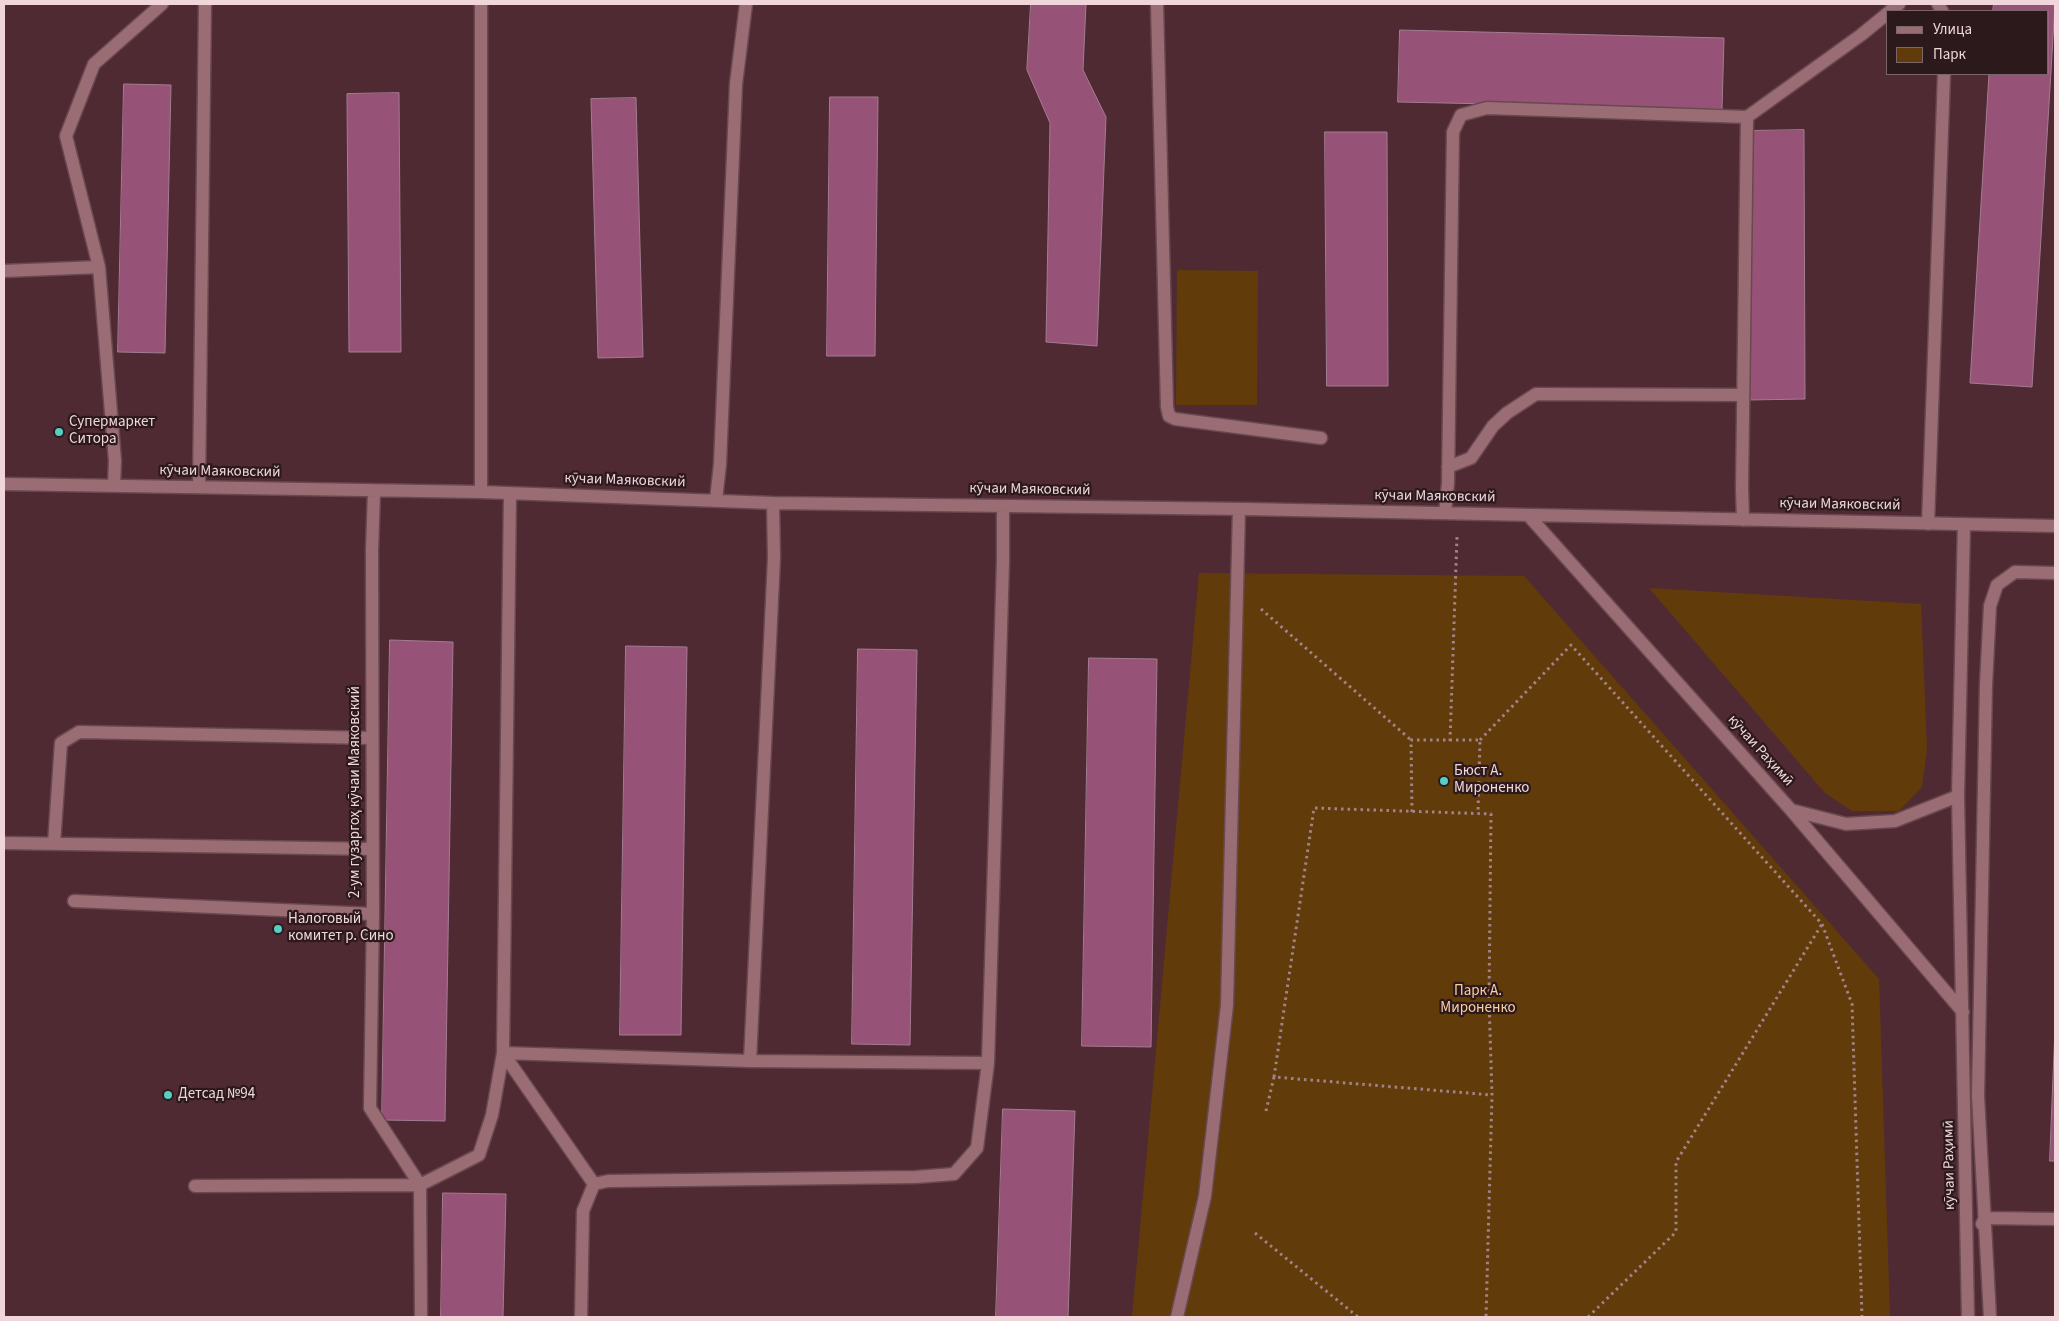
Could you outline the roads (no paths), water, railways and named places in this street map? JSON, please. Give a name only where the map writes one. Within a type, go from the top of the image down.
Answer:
[{"type":"street","points":[[114,486],[115,461],[99,267],[66,136],[94,64],[162,4]]},
{"type":"street","points":[[199,487],[205,4]]},
{"type":"street","points":[[480,492],[481,4]]},
{"type":"street","points":[[716,500],[720,464],[736,84],[746,4]]},
{"type":"street","points":[[1157,4],[1167,407],[1169,416],[1175,419],[1321,438]]},
{"type":"street","points":[[1452,514],[1448,466],[1453,132],[1461,115],[1487,108],[1747,117],[1861,35],[1886,14]]},
{"type":"street","points":[[1928,524],[1944,75]]},
{"type":"street","points":[[1743,520],[1747,117]]},
{"type":"street","points":[[4,271],[99,267]]},
{"type":"street","points":[[1448,466],[1471,458],[1493,426],[1507,413],[1536,394],[1743,394]]},
{"type":"street","name":"кӯчаи Маяковский","points":[[4,484],[480,492],[773,503],[1239,509],[2055,526]]},
{"type":"street","name":"2-ум гузаргоҳ кӯчаи Маяковский","points":[[374,491],[372,551],[373,914],[370,1108],[420,1186]]},
{"type":"street","points":[[194,1186],[420,1186],[479,1155],[492,1115],[503,1053],[510,494]]},
{"type":"street","points":[[750,1061],[774,558],[773,503]]},
{"type":"street","points":[[594,1184],[608,1181],[916,1177],[954,1174],[977,1148],[988,1063],[1003,506]]},
{"type":"street","points":[[1177,1317],[1205,1196],[1227,1005],[1239,509]]},
{"type":"street","name":"кӯчаи Раҳимӣ","points":[[1528,515],[1791,810],[1963,1012]]},
{"type":"street","name":"кӯчаи Раҳимӣ","points":[[1964,524],[1958,796],[1968,1317]]},
{"type":"street","points":[[1990,1317],[1978,1096],[1986,685],[1990,606],[1997,585],[2015,572],[2055,573]]},
{"type":"street","points":[[54,844],[61,743],[79,732],[372,738]]},
{"type":"street","points":[[1791,810],[1846,824],[1895,821],[1958,796]]},
{"type":"street","points":[[4,843],[373,849]]},
{"type":"street","points":[[74,901],[373,914]]},
{"type":"street","points":[[503,1053],[750,1061],[988,1063]]},
{"type":"street","points":[[503,1053],[594,1184]]},
{"type":"street","points":[[581,1317],[583,1211],[594,1184]]},
{"type":"street","points":[[420,1186],[421,1317]]},
{"type":"street","points":[[1985,1218],[2055,1219]]},
{"type":"street","points":[[1968,1248],[1985,1218]]},
{"type":"place","name":"Супермаркет Ситора","points":[[59,432]]},
{"type":"place","name":"Бюст А. Мироненко","points":[[1444,781]]},
{"type":"place","name":"Налоговый комитет р. Сино","points":[[278,929]]},
{"type":"place","name":"Детсад №94","points":[[168,1095]]},
{"type":"park label","name":"Парк А. Мироненко","points":[[1478,1000]]}]
